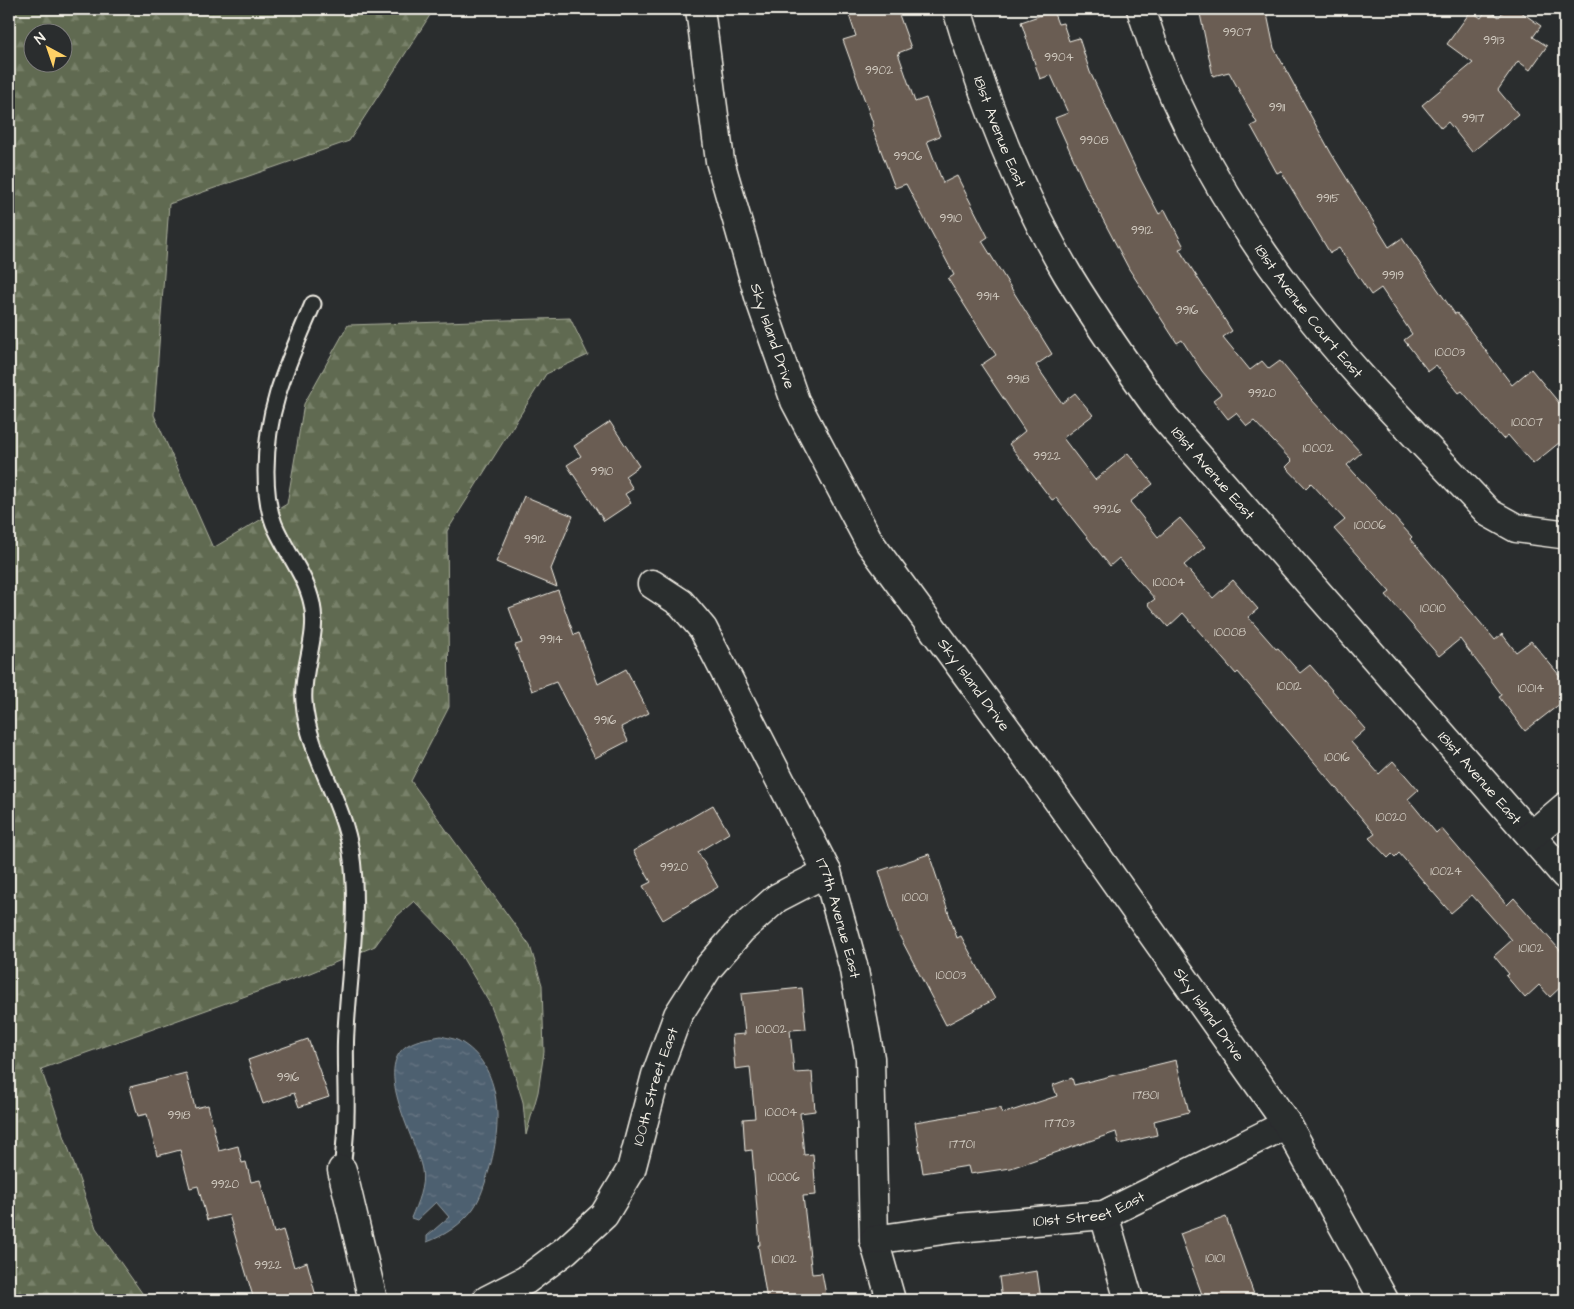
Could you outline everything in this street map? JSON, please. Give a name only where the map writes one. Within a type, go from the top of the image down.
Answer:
[{"type":"street","name":"Sky Island Drive","points":[[700,9],[720,161],[760,300],[795,401],[812,434],[870,543],[1022,750],[1288,1124],[1384,1300]]},
{"type":"street","name":"181st Avenue East","points":[[956,9],[997,129],[1031,205],[1067,273],[1116,350],[1177,432],[1565,875]]},
{"type":"street","name":"181st Avenue Court East","points":[[1141,9],[1173,91],[1200,147],[1252,238],[1290,290],[1337,348],[1488,513],[1516,528],[1561,534]]},
{"type":"street","name":"177th Avenue East","points":[[652,584],[680,603],[703,629],[827,872],[853,965],[870,1058],[874,1240],[891,1300]]},
{"type":"street","points":[[1530,836],[1565,807]]},
{"type":"street","name":"100th Street East","points":[[487,1300],[526,1280],[566,1250],[604,1214],[631,1170],[656,1075],[678,1015],[708,968],[741,930],[777,898],[827,872]]},
{"type":"street","name":"101st Street East","points":[[874,1240],[957,1228],[1104,1215],[1288,1124]]},
{"type":"street","points":[[342,1170],[373,1300]]},
{"type":"street","points":[[1104,1215],[1129,1300]]},
{"type":"lane","points":[[313,304],[273,405],[266,443],[266,485],[267,503],[275,525],[307,586],[313,606],[313,629],[304,684],[304,704],[312,736],[343,814],[351,851],[355,889],[344,1056],[346,1116],[342,1170]]},
{"type":"green space","points":[[9,9],[434,9],[349,141],[169,204],[154,415],[213,548],[287,504],[304,404],[348,325],[570,318],[588,355],[546,374],[447,531],[449,707],[411,781],[530,946],[542,985],[544,1052],[538,1092],[526,1135],[523,1102],[503,1037],[490,1004],[452,940],[414,901],[396,917],[375,946],[310,973],[41,1069],[96,1228],[147,1300],[9,1300]]},
{"type":"water","points":[[441,1036],[459,1041],[474,1052],[484,1066],[492,1082],[496,1099],[496,1136],[489,1170],[476,1205],[458,1224],[446,1233],[427,1242],[427,1236],[449,1217],[436,1202],[417,1220],[411,1218],[418,1200],[423,1176],[399,1104],[394,1070],[398,1055],[408,1045],[420,1040]]},
{"type":"building","points":[[847,9],[897,9],[911,48],[898,53],[915,102],[926,98],[940,136],[927,141],[943,183],[957,176],[988,237],[982,241],[1052,354],[1036,365],[1062,403],[1075,393],[1093,415],[1063,438],[1095,480],[1128,453],[1153,484],[1130,502],[1158,537],[1180,518],[1205,547],[1184,565],[1213,598],[1233,580],[1258,609],[1248,617],[1276,649],[1278,648],[1300,673],[1310,665],[1366,729],[1351,742],[1379,774],[1393,761],[1418,790],[1408,799],[1436,833],[1441,828],[1507,905],[1514,898],[1565,956],[1565,983],[1550,997],[1539,985],[1525,998],[1506,976],[1509,974],[1494,956],[1512,940],[1472,895],[1451,913],[1399,853],[1395,857],[1392,854],[1388,858],[1369,838],[1375,834],[1238,672],[1236,674],[1183,613],[1168,627],[1148,604],[1155,599],[1119,558],[1110,566],[1056,498],[1052,500],[1009,444],[1025,431],[981,365],[996,355],[948,279],[954,275],[906,184],[895,188],[843,40],[856,36]]},
{"type":"building","points":[[1199,9],[1266,9],[1274,48],[1331,153],[1389,247],[1402,238],[1455,314],[1457,313],[1512,385],[1531,369],[1565,410],[1565,438],[1533,464],[1508,435],[1503,439],[1462,391],[1459,393],[1436,365],[1428,371],[1404,340],[1412,334],[1381,288],[1371,295],[1339,248],[1330,253],[1281,171],[1277,173],[1251,126],[1257,123],[1229,72],[1213,76]]},
{"type":"building","points":[[1487,9],[1499,17],[1505,9],[1517,9],[1541,26],[1533,37],[1547,46],[1530,70],[1518,61],[1498,90],[1518,114],[1472,152],[1448,122],[1441,128],[1422,105],[1473,63],[1447,44],[1471,11],[1481,18]]},
{"type":"building","points":[[1053,11],[1058,24],[1063,23],[1069,41],[1079,38],[1090,72],[1141,180],[1159,214],[1165,210],[1184,247],[1179,249],[1232,331],[1223,337],[1250,370],[1262,361],[1269,369],[1280,361],[1311,399],[1361,453],[1347,465],[1412,537],[1410,539],[1495,640],[1502,634],[1516,652],[1531,641],[1565,682],[1565,700],[1525,731],[1499,697],[1502,695],[1460,639],[1439,656],[1386,595],[1390,592],[1334,529],[1345,520],[1311,483],[1306,488],[1286,467],[1292,461],[1254,421],[1247,426],[1236,413],[1228,419],[1213,400],[1221,394],[1202,371],[1182,340],[1177,343],[1129,269],[1088,191],[1055,118],[1068,113],[1051,75],[1040,79],[1021,22]]},
{"type":"building","points":[[610,422],[639,466],[625,476],[633,489],[625,494],[631,503],[604,521],[567,465],[581,456],[574,446]]},
{"type":"building","points":[[524,496],[573,516],[551,569],[557,587],[496,562]]},
{"type":"building","points":[[558,590],[574,635],[579,633],[598,684],[626,669],[649,713],[621,727],[628,741],[595,758],[556,682],[532,691],[515,645],[522,643],[509,608]]},
{"type":"building","points":[[713,805],[729,833],[698,852],[718,887],[663,920],[643,886],[651,882],[633,851]]},
{"type":"building","points":[[929,854],[957,938],[961,936],[995,999],[946,1025],[899,935],[879,871]]},
{"type":"building","points":[[802,988],[806,1029],[790,1030],[794,1073],[812,1072],[815,1111],[800,1113],[804,1155],[813,1154],[816,1195],[803,1196],[812,1274],[822,1273],[827,1300],[767,1300],[758,1245],[760,1245],[752,1150],[745,1151],[743,1119],[755,1118],[750,1067],[735,1069],[732,1035],[745,1034],[741,994]]},
{"type":"building","points":[[308,1039],[329,1097],[299,1107],[294,1093],[263,1104],[248,1060]]},
{"type":"building","points":[[1176,1060],[1189,1112],[1154,1121],[1157,1135],[1119,1144],[1116,1132],[1011,1168],[970,1174],[968,1166],[923,1173],[915,1122],[1001,1108],[1002,1114],[1057,1096],[1053,1085],[1072,1078],[1074,1085]]},
{"type":"building","points":[[186,1073],[195,1108],[208,1105],[219,1151],[238,1146],[242,1163],[246,1162],[251,1182],[260,1180],[274,1233],[283,1230],[294,1267],[307,1262],[317,1300],[254,1300],[229,1215],[207,1220],[198,1186],[190,1188],[180,1150],[157,1156],[147,1114],[138,1116],[130,1087]]},
{"type":"building","points":[[1226,1217],[1256,1300],[1204,1300],[1180,1234]]},
{"type":"building","points":[[1037,1271],[1041,1300],[1002,1300],[999,1277]]}]
